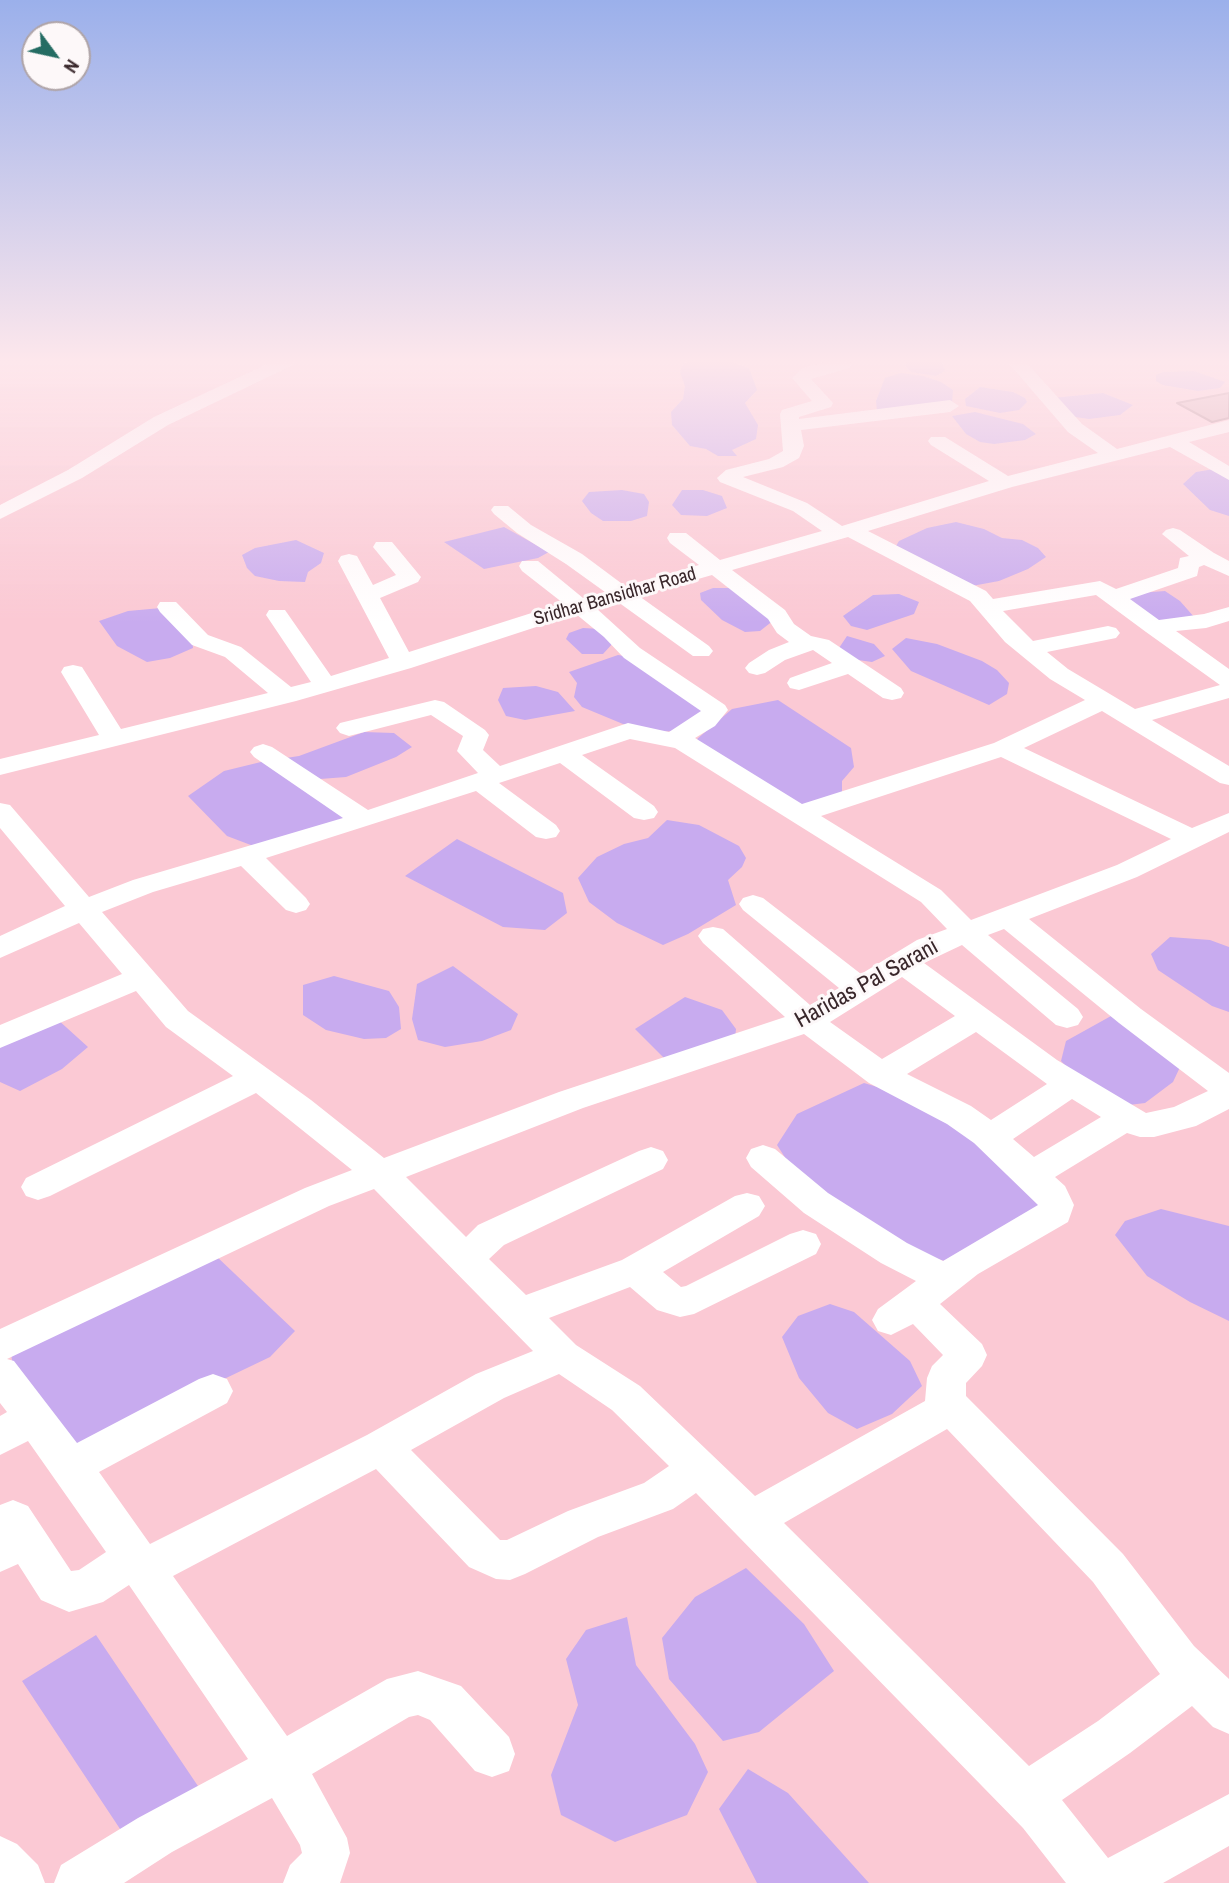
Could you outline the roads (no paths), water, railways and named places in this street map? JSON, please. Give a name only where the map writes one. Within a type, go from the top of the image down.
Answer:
[{"type":"street","points":[[0,513],[75,474],[117,448]]},
{"type":"street","points":[[793,448],[787,458],[727,478],[800,507],[845,532],[956,583],[978,597],[1028,649],[1059,674],[1229,777]]},
{"type":"street","points":[[948,448],[1005,482]]},
{"type":"street","points":[[1103,448],[1113,455]]},
{"type":"street","name":"Sridhar Bansidhar Road","points":[[0,767],[326,686],[578,606],[845,532],[1005,482],[1141,448]]},
{"type":"street","points":[[1185,448],[1229,474]]},
{"type":"street","points":[[501,510],[524,529],[575,559],[701,651]]},
{"type":"street","points":[[1173,534],[1206,558],[1229,569]]},
{"type":"street","points":[[678,538],[777,615],[785,628],[806,644]]},
{"type":"street","points":[[368,595],[410,577],[384,547]]},
{"type":"street","points":[[1114,597],[1185,573],[1191,570],[1188,563],[1206,558]]},
{"type":"street","points":[[349,561],[403,663]]},
{"type":"street","points":[[530,566],[612,632],[632,653],[716,710],[706,721],[673,740]]},
{"type":"street","points":[[986,607],[1100,588],[1229,680]]},
{"type":"street","points":[[168,607],[200,640],[233,652],[287,696]]},
{"type":"street","points":[[277,615],[326,686]]},
{"type":"street","points":[[1154,627],[1228,616]]},
{"type":"street","points":[[1028,649],[1108,633]]},
{"type":"street","points":[[757,668],[777,655],[806,644],[821,645],[892,693]]},
{"type":"street","points":[[799,683],[851,665]]},
{"type":"street","points":[[73,671],[114,738]]},
{"type":"street","points":[[1131,718],[1229,690]]},
{"type":"street","points":[[797,815],[1003,748],[1103,701]]},
{"type":"street","points":[[349,727],[435,707],[476,735],[470,751],[488,779],[546,831]]},
{"type":"street","points":[[0,948],[84,909],[143,887],[245,854],[365,820],[628,731],[683,742],[931,896],[967,933],[1067,1017]]},
{"type":"street","points":[[1003,748],[1193,839]]},
{"type":"street","points":[[263,752],[365,820]]},
{"type":"street","points":[[563,753],[644,812]]},
{"type":"street","points":[[0,811],[177,1020],[258,1077],[380,1173],[562,1356],[626,1398],[1026,1796],[1097,1883]]},
{"type":"street","name":"Haridas Pal Sarani","points":[[0,1346],[317,1197],[571,1100],[808,1021],[928,947],[1127,871],[1229,821]]},
{"type":"street","points":[[245,854],[296,904]]},
{"type":"street","points":[[753,904],[862,990]]},
{"type":"street","points":[[904,963],[975,1018],[1071,1084],[1140,1125],[1154,1125],[1184,1117],[1229,1093],[1129,1016],[1008,916]]},
{"type":"street","points":[[713,936],[808,1021],[881,1075],[959,1115],[990,1137],[1053,1195],[1055,1212],[916,1301]]},
{"type":"street","points":[[0,1037],[141,977]]},
{"type":"street","points":[[881,1075],[975,1018]]},
{"type":"street","points":[[38,1187],[258,1077]]},
{"type":"street","points":[[990,1137],[1071,1084]]},
{"type":"street","points":[[1031,1175],[1126,1118]]},
{"type":"street","points":[[762,1158],[816,1203],[894,1253],[926,1268],[916,1301]]},
{"type":"street","points":[[466,1259],[491,1235],[651,1160]]},
{"type":"street","points":[[518,1314],[635,1270],[747,1206]]},
{"type":"street","points":[[635,1270],[670,1299],[680,1303],[694,1299],[803,1244]]},
{"type":"street","points":[[916,1301],[968,1355],[946,1378],[944,1388],[947,1402],[1108,1568],[1178,1661],[1229,1711]]},
{"type":"street","points":[[13,1537],[56,1586],[69,1592],[88,1588],[382,1447],[490,1387],[562,1356]]},
{"type":"street","points":[[0,1373],[17,1427],[71,1466],[281,1767],[323,1838],[326,1853],[322,1867],[308,1883]]},
{"type":"street","points":[[71,1466],[213,1391]]},
{"type":"street","points":[[751,1520],[939,1413],[947,1402]]},
{"type":"street","points":[[382,1447],[484,1553],[496,1559],[510,1560],[583,1524],[658,1496],[699,1469]]},
{"type":"street","points":[[1026,1796],[1114,1737],[1194,1676]]},
{"type":"street","points":[[79,1883],[155,1835],[281,1767],[404,1695],[418,1693],[445,1702],[492,1755]]},
{"type":"street","points":[[1111,1883],[1192,1842],[1229,1818]]},
{"type":"street","points":[[0,1861],[20,1883]]}]
